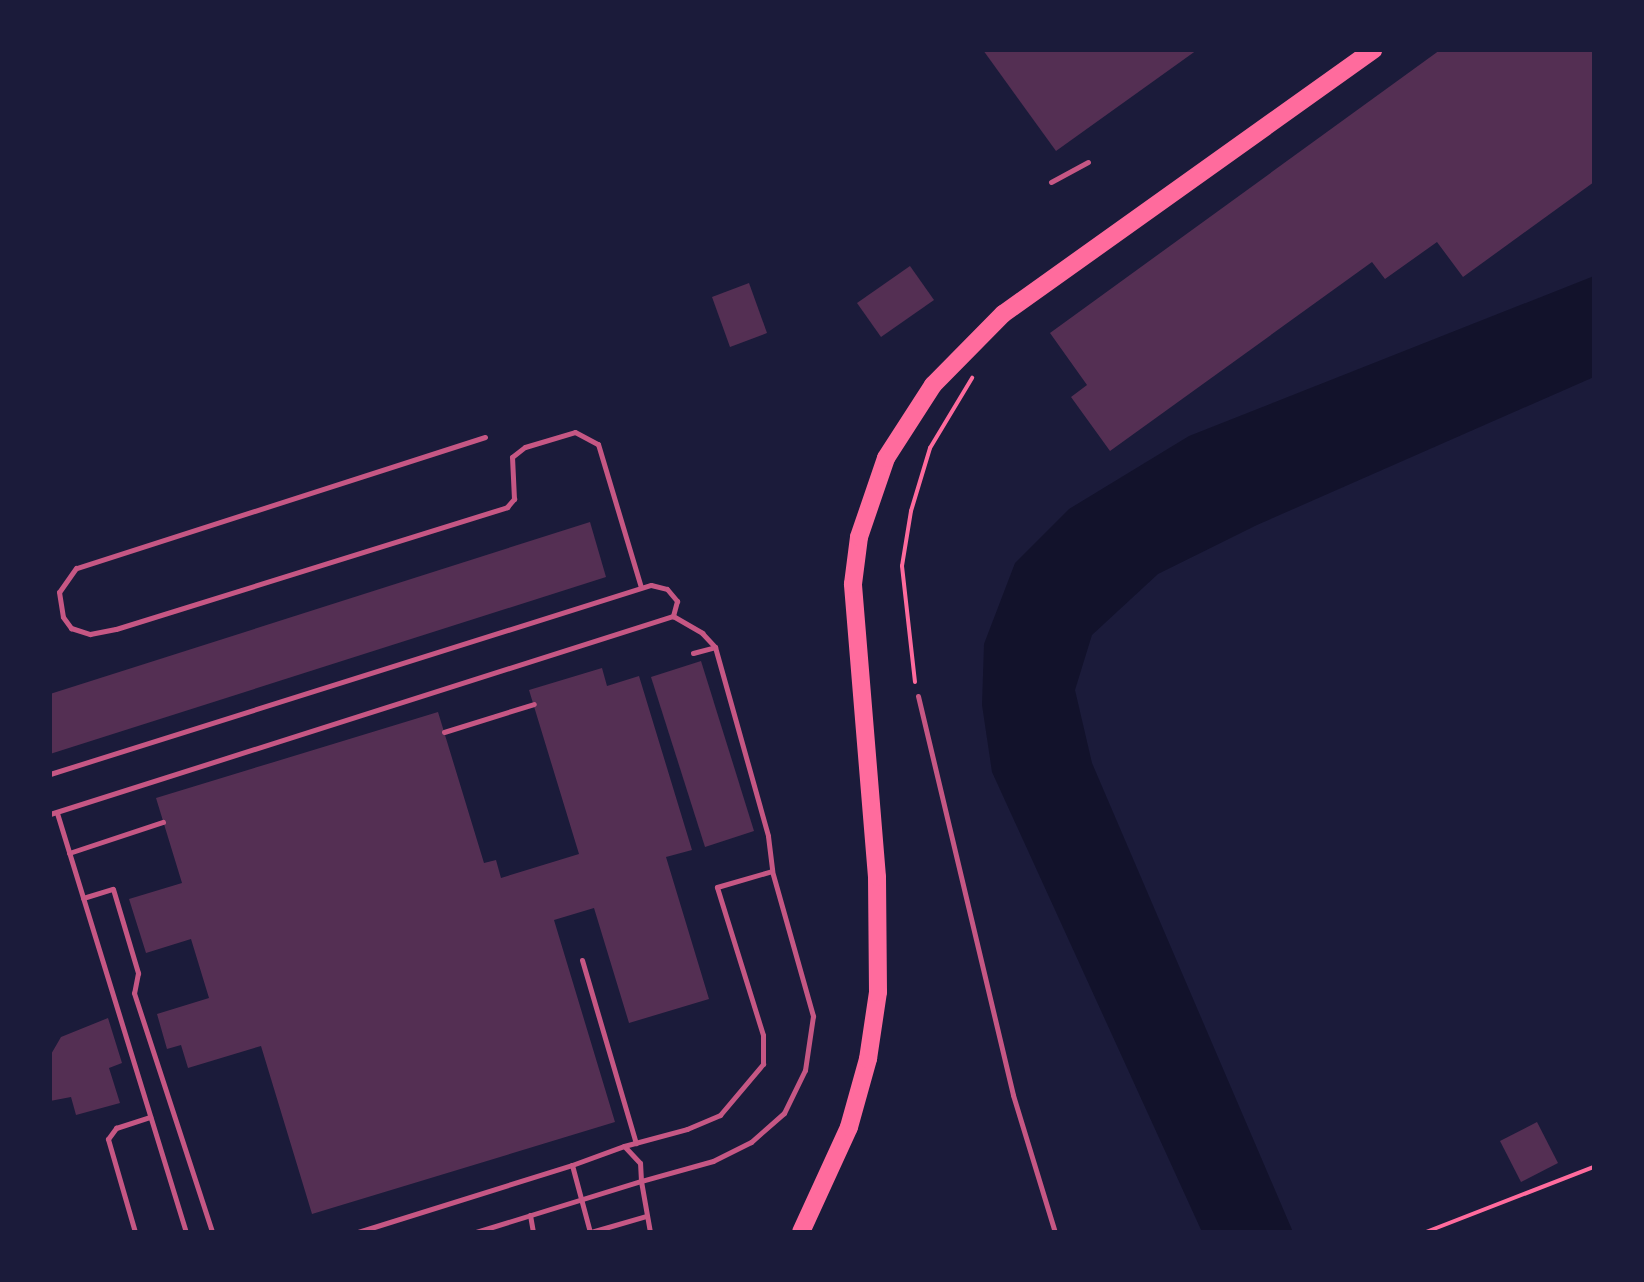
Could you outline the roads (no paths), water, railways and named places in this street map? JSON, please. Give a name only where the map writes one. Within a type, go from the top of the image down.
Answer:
[{"type":"highway","points":[[801,1232],[849,1126],[868,1059],[878,992],[877,877],[853,584],[860,537],[886,458],[934,385],[1003,314],[1372,50]]},
{"type":"lane","points":[[1051,182],[1088,162]]},
{"type":"lane","points":[[485,437],[76,568],[59,592],[63,617],[71,628],[90,634],[116,629],[507,507],[514,498],[512,457],[525,446],[575,432],[598,444],[641,587]]},
{"type":"lane","points":[[50,774],[641,587],[667,589],[677,601],[673,616]]},
{"type":"lane","points":[[186,1232],[69,853],[53,814],[673,616],[702,633],[715,647],[814,1016],[805,1070],[784,1113],[751,1142],[713,1161],[476,1232]]},
{"type":"lane","points":[[693,653],[715,647]]},
{"type":"lane","points":[[918,696],[1013,1095],[1056,1232]]},
{"type":"lane","points":[[444,732],[534,704]]},
{"type":"lane","points":[[69,853],[164,822]]},
{"type":"lane","points":[[358,1232],[720,1115],[764,1064],[763,1036],[717,887],[772,871]]},
{"type":"lane","points":[[83,898],[113,889],[138,973],[134,993],[212,1232]]},
{"type":"lane","points":[[582,960],[636,1143]]},
{"type":"lane","points":[[135,1232],[108,1138],[116,1128],[150,1117]]},
{"type":"lane","points":[[624,1146],[640,1163],[650,1232]]},
{"type":"lane","points":[[572,1165],[591,1232],[646,1216]]},
{"type":"lane","points":[[530,1215],[533,1232]]}]
